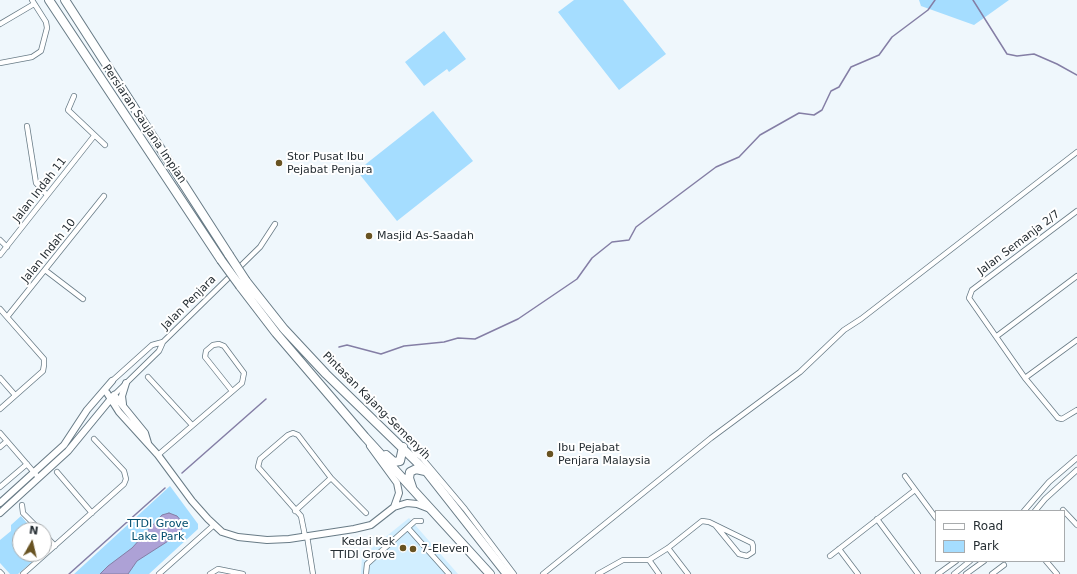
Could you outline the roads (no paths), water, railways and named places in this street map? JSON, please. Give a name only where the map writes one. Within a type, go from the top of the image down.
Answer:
[{"type":"highway","name":"Persiaran Saujana Impian","points":[[49,0],[221,260]]},
{"type":"highway","name":"Persiaran Saujana Impian","points":[[65,0],[229,255]]},
{"type":"highway","name":"Pintasan Kajang-Semenyih","points":[[229,255],[243,284],[276,333],[365,437],[490,574]]},
{"type":"highway","name":"Pintasan Kajang-Semenyih","points":[[221,260],[284,329],[356,404],[403,447],[426,471],[508,574]]},
{"type":"highway","points":[[342,410],[359,425],[394,462],[400,461],[402,458],[403,447]]},
{"type":"highway","points":[[418,496],[411,485],[409,475],[410,472],[416,469],[426,471]]},
{"type":"street","points":[[0,24],[33,2],[46,22],[46,33],[41,50],[32,57],[0,63]]},
{"type":"street","points":[[74,96],[68,110],[105,145]]},
{"type":"street","points":[[27,126],[36,183],[48,195]]},
{"type":"street","name":"Jalan Indah 11","points":[[0,255],[94,136]]},
{"type":"street","points":[[543,574],[711,438],[800,372],[844,330],[861,319],[1077,152]]},
{"type":"street","name":"Jalan Indah 10","points":[[7,317],[104,196]]},
{"type":"street","name":"Jalan Semanja 2/7","points":[[997,336],[969,298],[972,290],[1077,211]]},
{"type":"street","name":"Jalan Penjara","points":[[112,397],[159,351],[163,342],[260,247],[275,224]]},
{"type":"street","points":[[0,240],[7,247]]},
{"type":"street","points":[[45,270],[83,299]]},
{"type":"street","points":[[1077,276],[997,336],[1025,378],[1060,419],[1077,410]]},
{"type":"street","points":[[0,309],[44,359],[43,371],[0,409]]},
{"type":"street","points":[[1025,378],[1077,340]]},
{"type":"street","points":[[0,513],[64,444],[93,403],[112,381],[152,345],[163,342]]},
{"type":"street","points":[[158,455],[242,383],[244,373],[224,346],[219,344],[213,345],[206,351],[205,357],[208,363],[232,391]]},
{"type":"street","points":[[148,377],[192,425]]},
{"type":"street","points":[[0,378],[15,395]]},
{"type":"street","points":[[93,403],[107,393],[112,381]]},
{"type":"street","points":[[123,404],[122,396],[126,383]]},
{"type":"street","points":[[107,393],[123,404],[145,433],[149,444]]},
{"type":"street","points":[[0,503],[72,446],[112,397]]},
{"type":"street","points":[[112,397],[119,412],[140,437],[149,444],[158,455],[192,502],[222,532],[267,540],[306,536],[371,525],[394,507],[412,503],[430,509]]},
{"type":"street","points":[[99,412],[109,408],[119,412]]},
{"type":"street","points":[[0,433],[36,474]]},
{"type":"street","points":[[313,574],[301,516],[295,511],[258,467],[260,459],[288,435],[293,433],[298,435],[331,478],[366,513]]},
{"type":"street","points":[[365,437],[373,452],[397,483],[398,493],[394,507]]},
{"type":"street","points":[[23,574],[124,484],[126,479],[124,471],[94,439]]},
{"type":"street","points":[[0,447],[7,441]]},
{"type":"street","points":[[411,455],[418,455],[422,458],[465,509],[514,574]]},
{"type":"street","points":[[1025,510],[1049,482],[1077,458]]},
{"type":"street","points":[[0,487],[27,464]]},
{"type":"street","points":[[1036,510],[1077,470]]},
{"type":"street","points":[[57,472],[92,513]]},
{"type":"street","points":[[905,476],[935,517]]},
{"type":"street","points":[[295,511],[331,478]]},
{"type":"street","points":[[830,556],[915,490]]},
{"type":"street","points":[[22,505],[23,513],[32,522]]},
{"type":"street","points":[[1065,512],[1077,526]]},
{"type":"street","points":[[877,519],[918,574]]},
{"type":"street","points":[[366,574],[367,564],[415,521],[421,521]]},
{"type":"street","points":[[598,574],[606,572],[627,559],[649,560],[668,548],[702,521],[716,526],[752,543],[754,549],[747,556],[738,554],[716,526]]},
{"type":"street","points":[[159,574],[214,525]]},
{"type":"street","points":[[408,528],[448,574]]},
{"type":"street","points":[[668,548],[688,574]]},
{"type":"street","points":[[839,549],[858,574]]},
{"type":"street","points":[[649,560],[659,574]]},
{"type":"street","points":[[938,574],[955,562]]},
{"type":"street","points":[[954,574],[969,562]]},
{"type":"street","points":[[971,562],[974,568]]},
{"type":"street","points":[[966,574],[983,562]]},
{"type":"street","points":[[1047,562],[1057,574]]},
{"type":"street","points":[[992,574],[1004,565]]},
{"type":"street","points":[[210,574],[218,569],[243,574]]},
{"type":"waterway","points":[[339,347],[347,345],[381,354],[404,346],[444,342],[458,338],[475,339],[518,319],[577,279],[592,258],[612,242],[629,240],[636,227],[716,167],[739,157],[760,135],[799,113],[814,115],[822,110],[831,91],[839,87],[851,67],[879,55],[892,37],[928,10],[935,0]]},
{"type":"waterway","points":[[973,0],[1007,54],[1017,56],[1034,54],[1077,75]]},
{"type":"waterway","points":[[182,473],[266,399]]},
{"type":"waterway","points":[[69,574],[165,488]]},
{"type":"place","name":"Stor Pusat Ibu Pejabat Penjara","points":[[279,163]]},
{"type":"place","name":"Masjid As-Saadah","points":[[369,236]]},
{"type":"place","name":"Ibu Pejabat Penjara Malaysia","points":[[550,454]]},
{"type":"place","name":"Kedai Kek TTIDI Grove","points":[[403,548]]},
{"type":"place","name":"7-Eleven","points":[[413,549]]},
{"type":"park label","name":"TTDI Grove Lake Park","points":[[158,530]]}]
